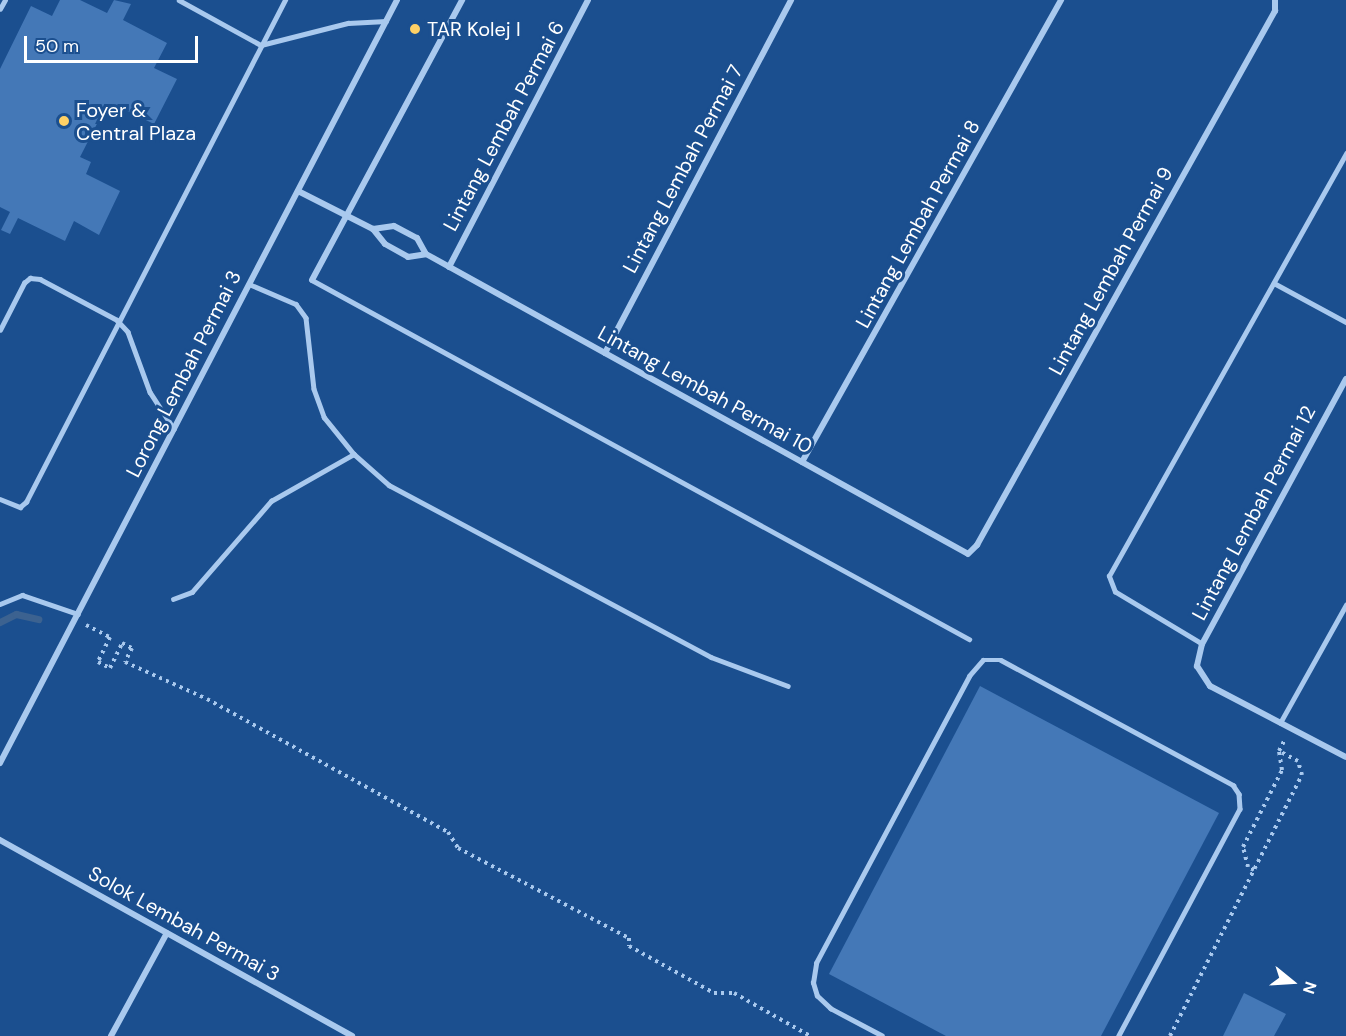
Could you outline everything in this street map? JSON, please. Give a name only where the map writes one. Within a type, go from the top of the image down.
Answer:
[{"type":"street","name":"Lorong Lembah Permai 3","points":[[0,763],[397,0]]},
{"type":"street","points":[[312,280],[462,0]]},
{"type":"street","name":"Lintang Lembah Permai 6","points":[[449,267],[588,0]]},
{"type":"street","name":"Lintang Lembah Permai 7","points":[[605,353],[791,0]]},
{"type":"street","name":"Lintang Lembah Permai 8","points":[[802,462],[1061,0]]},
{"type":"street","name":"Lintang Lembah Permai 9","points":[[968,554],[977,545],[1275,11],[1275,0]]},
{"type":"street","name":"Lintang Lembah Permai 10","points":[[298,191],[373,228],[385,244],[408,257],[426,254]]},
{"type":"street","name":"Lintang Lembah Permai 10","points":[[373,228],[394,226],[417,238],[426,254],[802,462],[953,549],[968,554]]},
{"type":"street","name":"Lintang Lembah Permai 12","points":[[1280,723],[1210,686],[1197,666],[1202,644],[1346,379]]},
{"type":"street","points":[[1280,723],[1346,757]]},
{"type":"street","name":"Solok Lembah Permai 3","points":[[0,840],[352,1036]]},
{"type":"street","points":[[111,1036],[167,933]]},
{"type":"lane","points":[[0,9],[5,0]]},
{"type":"lane","points":[[179,0],[261,45],[348,23],[386,21]]},
{"type":"lane","points":[[0,499],[20,507],[26,502],[117,320],[138,288],[285,0]]},
{"type":"lane","points":[[1202,644],[1115,592],[1109,576],[1346,153]]},
{"type":"lane","points":[[0,330],[24,283],[30,278],[40,279],[117,320],[128,332],[150,392],[174,429]]},
{"type":"lane","points":[[312,280],[969,639]]},
{"type":"lane","points":[[1274,283],[1346,322]]},
{"type":"lane","points":[[249,284],[296,304],[306,318],[314,389],[324,417],[354,454],[389,485],[711,657],[788,686]]},
{"type":"lane","points":[[173,599],[192,592],[271,501],[354,454]]},
{"type":"lane","points":[[0,604],[22,595],[76,617]]},
{"type":"lane","points":[[1280,723],[1346,606]]},
{"type":"lane","points":[[882,1036],[831,1009],[817,996],[813,984],[816,963],[969,676],[983,660],[1000,660],[1233,785],[1239,794],[1240,809],[1119,1036]]},
{"type":"path","points":[[76,617],[110,637],[98,662],[110,668],[122,643],[132,648],[125,662],[207,699],[448,831],[458,848],[629,938],[629,946],[714,993],[734,993],[810,1036]]},
{"type":"path","points":[[1254,870],[1248,867],[1243,847],[1282,770],[1279,751],[1291,729]]},
{"type":"path","points":[[1170,1036],[1302,775],[1298,761],[1279,751]]},
{"type":"building","name":"Foyer & Central Plaza","points":[[60,0],[80,0],[107,13],[114,0],[131,4],[123,20],[167,43],[154,68],[177,79],[154,124],[119,107],[114,117],[103,112],[80,157],[91,162],[86,174],[120,191],[99,235],[74,221],[65,241],[18,218],[10,234],[1,230],[10,212],[0,207],[0,69],[31,6],[52,16]]},
{"type":"building","points":[[980,686],[1219,813],[1101,1036],[946,1036],[829,974]]},
{"type":"building","points":[[1244,993],[1286,1014],[1274,1036],[1223,1036]]},
{"type":"waterway","points":[[0,622],[16,614],[38,619]]},
{"type":"place","name":"TAR Kolej I","points":[[415,29]]},
{"type":"place","name":"Foyer & Central Plaza","points":[[64,121]]}]
